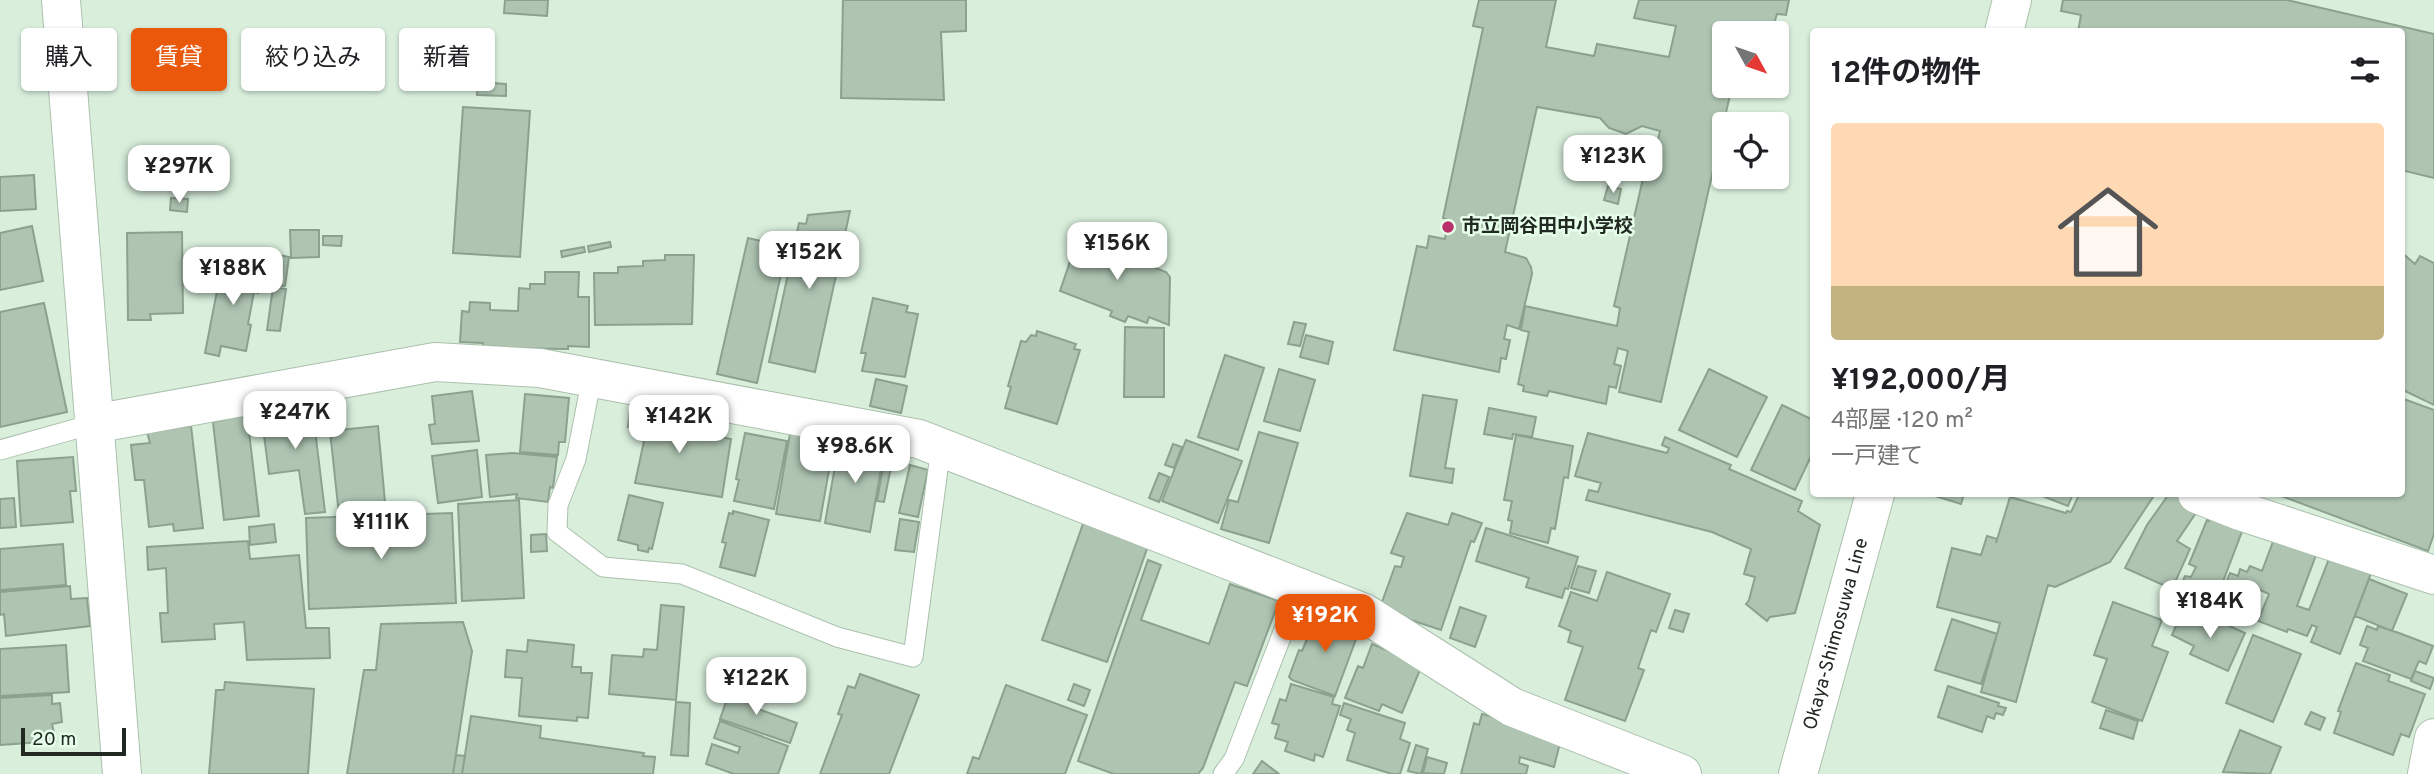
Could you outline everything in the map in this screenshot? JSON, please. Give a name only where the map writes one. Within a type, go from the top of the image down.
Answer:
[{"type":"street","points":[[61,0],[121,774]]},
{"type":"street","points":[[2005,28],[2012,0]]},
{"type":"street","points":[[93,424],[435,362],[540,368],[919,439],[1364,613],[1512,706],[1682,774]]},
{"type":"street","name":"Okaya-Shimosuwa Line","points":[[1798,774],[1874,497]]},
{"type":"street","points":[[2205,497],[2434,575]]},
{"type":"street","points":[[2427,774],[2434,738]]},
{"type":"lane","points":[[592,377],[576,459],[558,505],[557,532],[603,567],[682,574],[837,636],[913,657],[940,447]]},
{"type":"lane","points":[[0,450],[93,424]]},
{"type":"lane","points":[[1223,774],[1234,759],[1300,588]]},
{"type":"building","points":[[505,0],[548,0],[547,16],[504,13]]},
{"type":"building","points":[[843,0],[966,0],[966,31],[941,32],[944,100],[841,98]]},
{"type":"building","points":[[1479,0],[1556,0],[1546,47],[1594,56],[1597,44],[1669,57],[1676,26],[1634,18],[1639,0],[1789,0],[1786,15],[1777,14],[1775,21],[1712,21],[1712,98],[1729,98],[1726,112],[1712,112],[1712,175],[1661,402],[1619,392],[1628,351],[1618,348],[1614,364],[1621,366],[1616,388],[1609,386],[1606,404],[1549,391],[1547,396],[1523,391],[1524,386],[1518,384],[1529,332],[1521,330],[1525,306],[1617,326],[1620,308],[1614,306],[1644,174],[1650,175],[1660,131],[1642,126],[1626,134],[1609,128],[1600,118],[1537,107],[1505,252],[1526,258],[1532,274],[1519,329],[1507,325],[1504,339],[1510,340],[1506,359],[1501,358],[1499,372],[1394,350],[1417,246],[1427,248],[1429,236],[1445,239],[1448,220],[1443,218],[1483,28],[1473,26]]},
{"type":"building","points":[[2063,0],[2287,0],[2434,34],[2434,178],[2405,171],[2405,28],[2079,28],[2081,15],[2061,11]]},
{"type":"building","points":[[495,83],[506,84],[506,96],[477,95],[477,91],[495,91]]},
{"type":"building","points":[[463,107],[530,111],[520,257],[453,253]]},
{"type":"building","points":[[34,175],[36,209],[0,211],[0,177]]},
{"type":"building","points":[[1608,186],[1621,189],[1618,204],[1604,200]]},
{"type":"building","points":[[171,198],[188,199],[187,212],[170,210]]},
{"type":"building","points":[[850,211],[815,372],[769,362],[799,223],[806,224],[808,215]]},
{"type":"building","points":[[32,226],[43,281],[0,290],[0,233]]},
{"type":"building","points":[[290,230],[319,230],[319,257],[291,258]]},
{"type":"building","points":[[182,232],[183,313],[150,314],[151,320],[128,320],[127,233]]},
{"type":"building","points":[[1085,235],[1131,253],[1129,258],[1166,272],[1170,277],[1169,325],[1149,317],[1147,323],[1128,316],[1125,322],[1110,316],[1112,311],[1060,291],[1078,238],[1083,240]]},
{"type":"building","points":[[323,236],[342,236],[341,246],[323,245]]},
{"type":"building","points":[[748,238],[787,247],[757,383],[717,374]]},
{"type":"building","points":[[610,242],[611,247],[589,252],[588,246]]},
{"type":"building","points":[[584,247],[585,252],[562,257],[561,251]]},
{"type":"building","points":[[279,255],[289,257],[285,286],[275,285]]},
{"type":"building","points":[[665,255],[694,255],[692,324],[595,325],[594,273],[618,273],[618,267],[643,266],[643,261],[665,260]]},
{"type":"building","points":[[2405,255],[2415,264],[2420,256],[2434,263],[2434,405],[2405,391]]},
{"type":"building","points":[[223,260],[263,268],[258,293],[254,292],[246,351],[221,346],[219,356],[205,353]]},
{"type":"building","points":[[545,272],[579,272],[578,297],[589,297],[589,347],[494,348],[483,346],[483,343],[460,342],[462,311],[469,312],[470,302],[490,303],[490,310],[518,311],[519,288],[530,289],[530,284],[545,284]]},
{"type":"building","points":[[273,287],[286,289],[280,331],[267,330]]},
{"type":"building","points":[[873,298],[908,306],[906,312],[918,314],[905,377],[862,371],[866,353],[861,353]]},
{"type":"building","points":[[44,303],[67,412],[0,427],[0,312]]},
{"type":"building","points":[[1294,322],[1306,324],[1300,346],[1288,344]]},
{"type":"building","points":[[1125,327],[1164,328],[1164,397],[1124,397]]},
{"type":"building","points":[[1037,331],[1076,344],[1074,349],[1080,350],[1057,424],[1005,408],[1011,387],[1008,386],[1021,341],[1026,342],[1031,335],[1036,336]]},
{"type":"building","points":[[1306,335],[1333,342],[1328,364],[1300,357]]},
{"type":"building","points":[[1225,355],[1264,368],[1238,450],[1198,437]]},
{"type":"building","points":[[1279,369],[1315,380],[1300,431],[1264,421]]},
{"type":"building","points":[[1709,369],[1767,397],[1737,457],[1679,430]]},
{"type":"building","points":[[876,379],[907,386],[901,413],[870,406]]},
{"type":"building","points":[[472,391],[479,441],[432,444],[429,425],[435,424],[432,396]]},
{"type":"building","points":[[525,394],[569,398],[565,442],[559,442],[558,455],[520,452]]},
{"type":"building","points":[[1423,395],[1457,400],[1445,468],[1454,469],[1452,483],[1410,476]]},
{"type":"building","points":[[2405,399],[2434,410],[2434,534],[2428,551],[2284,497],[2405,497]]},
{"type":"building","points":[[631,402],[661,408],[658,428],[663,428],[663,424],[731,439],[722,497],[635,483],[644,441],[641,440],[643,429],[628,427]]},
{"type":"building","points":[[312,405],[325,512],[305,514],[299,470],[269,474],[261,412]]},
{"type":"building","points":[[1782,405],[1810,419],[1810,458],[1795,490],[1751,470]]},
{"type":"building","points":[[1489,408],[1536,417],[1532,437],[1513,434],[1512,439],[1484,434]]},
{"type":"building","points":[[247,415],[259,516],[224,520],[213,422]]},
{"type":"building","points":[[191,426],[203,528],[174,531],[173,524],[149,527],[144,480],[135,480],[131,445],[150,443],[147,432]]},
{"type":"building","points":[[378,426],[385,502],[377,503],[378,511],[339,515],[330,431]]},
{"type":"building","points":[[791,428],[835,436],[820,521],[776,514]]},
{"type":"building","points":[[1259,432],[1298,443],[1269,543],[1221,529],[1229,500],[1238,502]]},
{"type":"building","points":[[745,433],[787,441],[774,509],[734,501]]},
{"type":"building","points":[[1588,433],[1667,453],[1669,448],[1662,445],[1665,437],[1731,465],[1729,469],[1802,501],[1798,511],[1820,525],[1795,613],[1770,617],[1767,621],[1746,604],[1755,577],[1744,574],[1751,549],[1712,532],[1586,500],[1589,490],[1598,492],[1601,483],[1575,476]]},
{"type":"building","points":[[1516,435],[1573,446],[1568,478],[1564,477],[1555,529],[1551,528],[1548,543],[1510,533],[1512,521],[1508,520],[1512,501],[1504,500]]},
{"type":"building","points":[[840,438],[885,446],[870,532],[825,523]]},
{"type":"building","points":[[1186,440],[1242,461],[1218,523],[1162,501]]},
{"type":"building","points":[[1173,444],[1182,447],[1174,468],[1165,465]]},
{"type":"building","points":[[477,450],[482,497],[438,503],[432,456]]},
{"type":"building","points":[[886,450],[894,452],[884,502],[877,501]]},
{"type":"building","points":[[512,453],[557,457],[553,488],[550,487],[548,502],[516,498],[517,494],[490,497],[486,455]]},
{"type":"building","points":[[73,457],[76,491],[70,491],[73,522],[21,526],[17,461]]},
{"type":"building","points":[[910,465],[928,470],[918,517],[899,513]]},
{"type":"building","points":[[1159,473],[1169,477],[1159,502],[1149,498]]},
{"type":"building","points":[[629,495],[663,503],[652,549],[649,548],[648,552],[638,550],[638,545],[618,540]]},
{"type":"building","points":[[1938,497],[1963,497],[1961,504]]},
{"type":"building","points":[[2010,497],[2066,513],[2071,512],[2078,497],[2153,497],[2110,562],[2055,587],[2048,585],[2016,702],[1981,692],[2000,623],[1937,607],[1952,548],[1981,555],[1987,536],[1997,539],[1996,543]]},
{"type":"building","points":[[2045,497],[2072,497],[2068,506]]},
{"type":"building","points":[[2167,497],[2179,497],[2198,510],[2177,541],[2190,549],[2172,589],[2125,568],[2147,525]]},
{"type":"building","points":[[14,498],[16,527],[0,528],[0,499]]},
{"type":"building","points":[[519,500],[524,598],[462,601],[458,504]]},
{"type":"building","points":[[2215,508],[2246,521],[2216,600],[2189,589],[2188,593],[2179,590],[2185,576],[2191,577],[2196,567],[2189,564],[2207,520],[2209,521]]},
{"type":"building","points":[[733,511],[769,520],[755,576],[720,567],[726,543],[722,542],[729,513],[733,514]]},
{"type":"building","points":[[452,513],[456,603],[309,609],[306,518]]},
{"type":"building","points":[[1407,513],[1448,525],[1452,513],[1482,523],[1474,542],[1471,541],[1441,630],[1411,620],[1382,602],[1395,566],[1401,567],[1404,557],[1391,553]]},
{"type":"building","points":[[900,519],[919,522],[914,552],[895,550]]},
{"type":"building","points":[[1084,521],[1149,543],[1107,662],[1042,640]]},
{"type":"building","points":[[274,524],[276,542],[250,545],[249,527]]},
{"type":"building","points":[[1486,528],[1578,557],[1568,589],[1565,588],[1562,598],[1526,587],[1529,578],[1476,561]]},
{"type":"building","points":[[2277,531],[2319,547],[2297,606],[2309,610],[2332,551],[2373,568],[2340,654],[2311,642],[2317,627],[2312,625],[2307,636],[2258,621],[2269,594],[2258,589],[2256,593],[2244,588],[2242,594],[2236,592],[2230,608],[2218,603],[2230,573],[2238,576],[2240,569],[2247,572],[2250,566],[2262,571]]},
{"type":"building","points":[[546,534],[547,551],[531,552],[531,535]]},
{"type":"building","points":[[248,541],[250,559],[299,555],[306,628],[329,628],[330,658],[247,660],[244,622],[214,624],[215,639],[162,642],[160,613],[168,613],[166,568],[148,570],[147,547]]},
{"type":"building","points":[[63,544],[66,585],[0,590],[0,549]]},
{"type":"building","points":[[1148,560],[1161,565],[1141,620],[1209,644],[1230,584],[1279,601],[1247,686],[1235,682],[1203,768],[1198,774],[1114,774],[1078,761]]},
{"type":"building","points":[[1578,566],[1596,571],[1589,593],[1571,588]]},
{"type":"building","points":[[1607,572],[1670,594],[1656,632],[1651,630],[1638,668],[1644,670],[1625,721],[1565,700],[1583,647],[1568,642],[1571,631],[1559,626],[1571,592],[1597,601]]},
{"type":"building","points":[[2369,579],[2407,594],[2392,631],[2355,616]]},
{"type":"building","points":[[70,586],[71,599],[87,598],[90,626],[6,636],[4,614],[0,615],[0,592]]},
{"type":"building","points":[[2113,602],[2162,620],[2152,646],[2168,652],[2142,721],[2092,702],[2107,659],[2094,655]]},
{"type":"building","points":[[661,605],[684,607],[676,700],[609,694],[612,655],[643,657],[644,649],[657,650]]},
{"type":"building","points":[[1460,607],[1486,616],[1475,647],[1450,638]]},
{"type":"building","points":[[1320,608],[1359,631],[1335,696],[1289,677]]},
{"type":"building","points":[[1675,610],[1689,614],[1683,632],[1669,628]]},
{"type":"building","points":[[2182,612],[2202,622],[2205,615],[2245,633],[2228,671],[2190,654],[2194,646],[2172,635]]},
{"type":"building","points":[[1952,619],[1997,634],[1981,684],[1935,670]]},
{"type":"building","points":[[463,622],[472,651],[453,774],[347,774],[364,670],[376,670],[381,624]]},
{"type":"building","points":[[2367,626],[2377,630],[2378,626],[2433,646],[2426,664],[2419,661],[2411,679],[2363,661],[2368,648],[2360,645]]},
{"type":"building","points":[[2253,635],[2301,654],[2273,722],[2226,703]]},
{"type":"building","points":[[528,640],[574,645],[572,667],[581,667],[581,673],[592,673],[588,718],[577,717],[577,721],[519,716],[522,678],[505,677],[507,650],[527,652]]},
{"type":"building","points":[[1372,644],[1422,665],[1402,713],[1382,704],[1379,711],[1345,698],[1358,666],[1363,668]]},
{"type":"building","points":[[66,645],[69,692],[0,696],[0,649]]},
{"type":"building","points":[[2356,663],[2390,675],[2388,681],[2425,694],[2409,737],[2401,734],[2393,755],[2334,733],[2341,712],[2338,711]]},
{"type":"building","points":[[2415,671],[2434,678],[2430,689],[2411,681]]},
{"type":"building","points":[[860,674],[919,695],[889,774],[820,774],[842,715],[838,714],[848,686],[855,688]]},
{"type":"building","points":[[748,677],[782,688],[778,702],[743,692]]},
{"type":"building","points":[[225,682],[314,689],[308,774],[209,774],[216,690],[224,690]]},
{"type":"building","points":[[1074,684],[1090,690],[1084,706],[1068,700]]},
{"type":"building","points":[[1291,684],[1334,697],[1332,704],[1340,706],[1323,757],[1315,754],[1314,761],[1285,751],[1288,742],[1275,738],[1279,725],[1272,723],[1280,699],[1286,701]]},
{"type":"building","points":[[1006,685],[1087,715],[1065,774],[967,774],[973,757],[979,759]]},
{"type":"building","points":[[1948,686],[1999,703],[1998,706],[2006,708],[2003,715],[1996,713],[1994,719],[1987,716],[1982,732],[1938,717]]},
{"type":"building","points":[[731,688],[762,699],[758,709],[797,723],[790,743],[720,719]]},
{"type":"building","points":[[52,695],[52,704],[60,703],[62,722],[52,724],[56,741],[0,745],[0,698]]},
{"type":"building","points":[[676,702],[690,703],[688,756],[671,755]]},
{"type":"building","points":[[1344,703],[1405,723],[1400,739],[1410,743],[1400,774],[1347,760],[1355,733],[1347,730],[1351,719],[1340,715]]},
{"type":"building","points":[[2106,710],[2138,721],[2133,739],[2100,728]]},
{"type":"building","points":[[2311,712],[2325,718],[2320,730],[2305,724]]},
{"type":"building","points":[[1482,714],[1528,725],[1561,739],[1554,767],[1520,757],[1519,763],[1528,766],[1526,774],[1461,774],[1474,723],[1479,725]]},
{"type":"building","points":[[471,716],[541,726],[540,738],[644,753],[643,756],[655,757],[653,774],[462,774]]},
{"type":"building","points":[[720,721],[788,746],[778,774],[734,774],[706,764],[712,744],[738,753],[740,747],[714,738]]},
{"type":"building","points":[[2240,730],[2281,747],[2270,774],[2223,772]]},
{"type":"building","points":[[1416,745],[1428,749],[1421,774],[1408,771]]},
{"type":"building","points":[[456,755],[465,756],[462,774],[453,774]]},
{"type":"building","points":[[1427,757],[1447,763],[1444,774],[1423,773]]},
{"type":"building","points":[[1262,761],[1279,774],[1253,774]]},
{"type":"place","name":"市立岡谷田中小学校","points":[[1448,227]]}]
